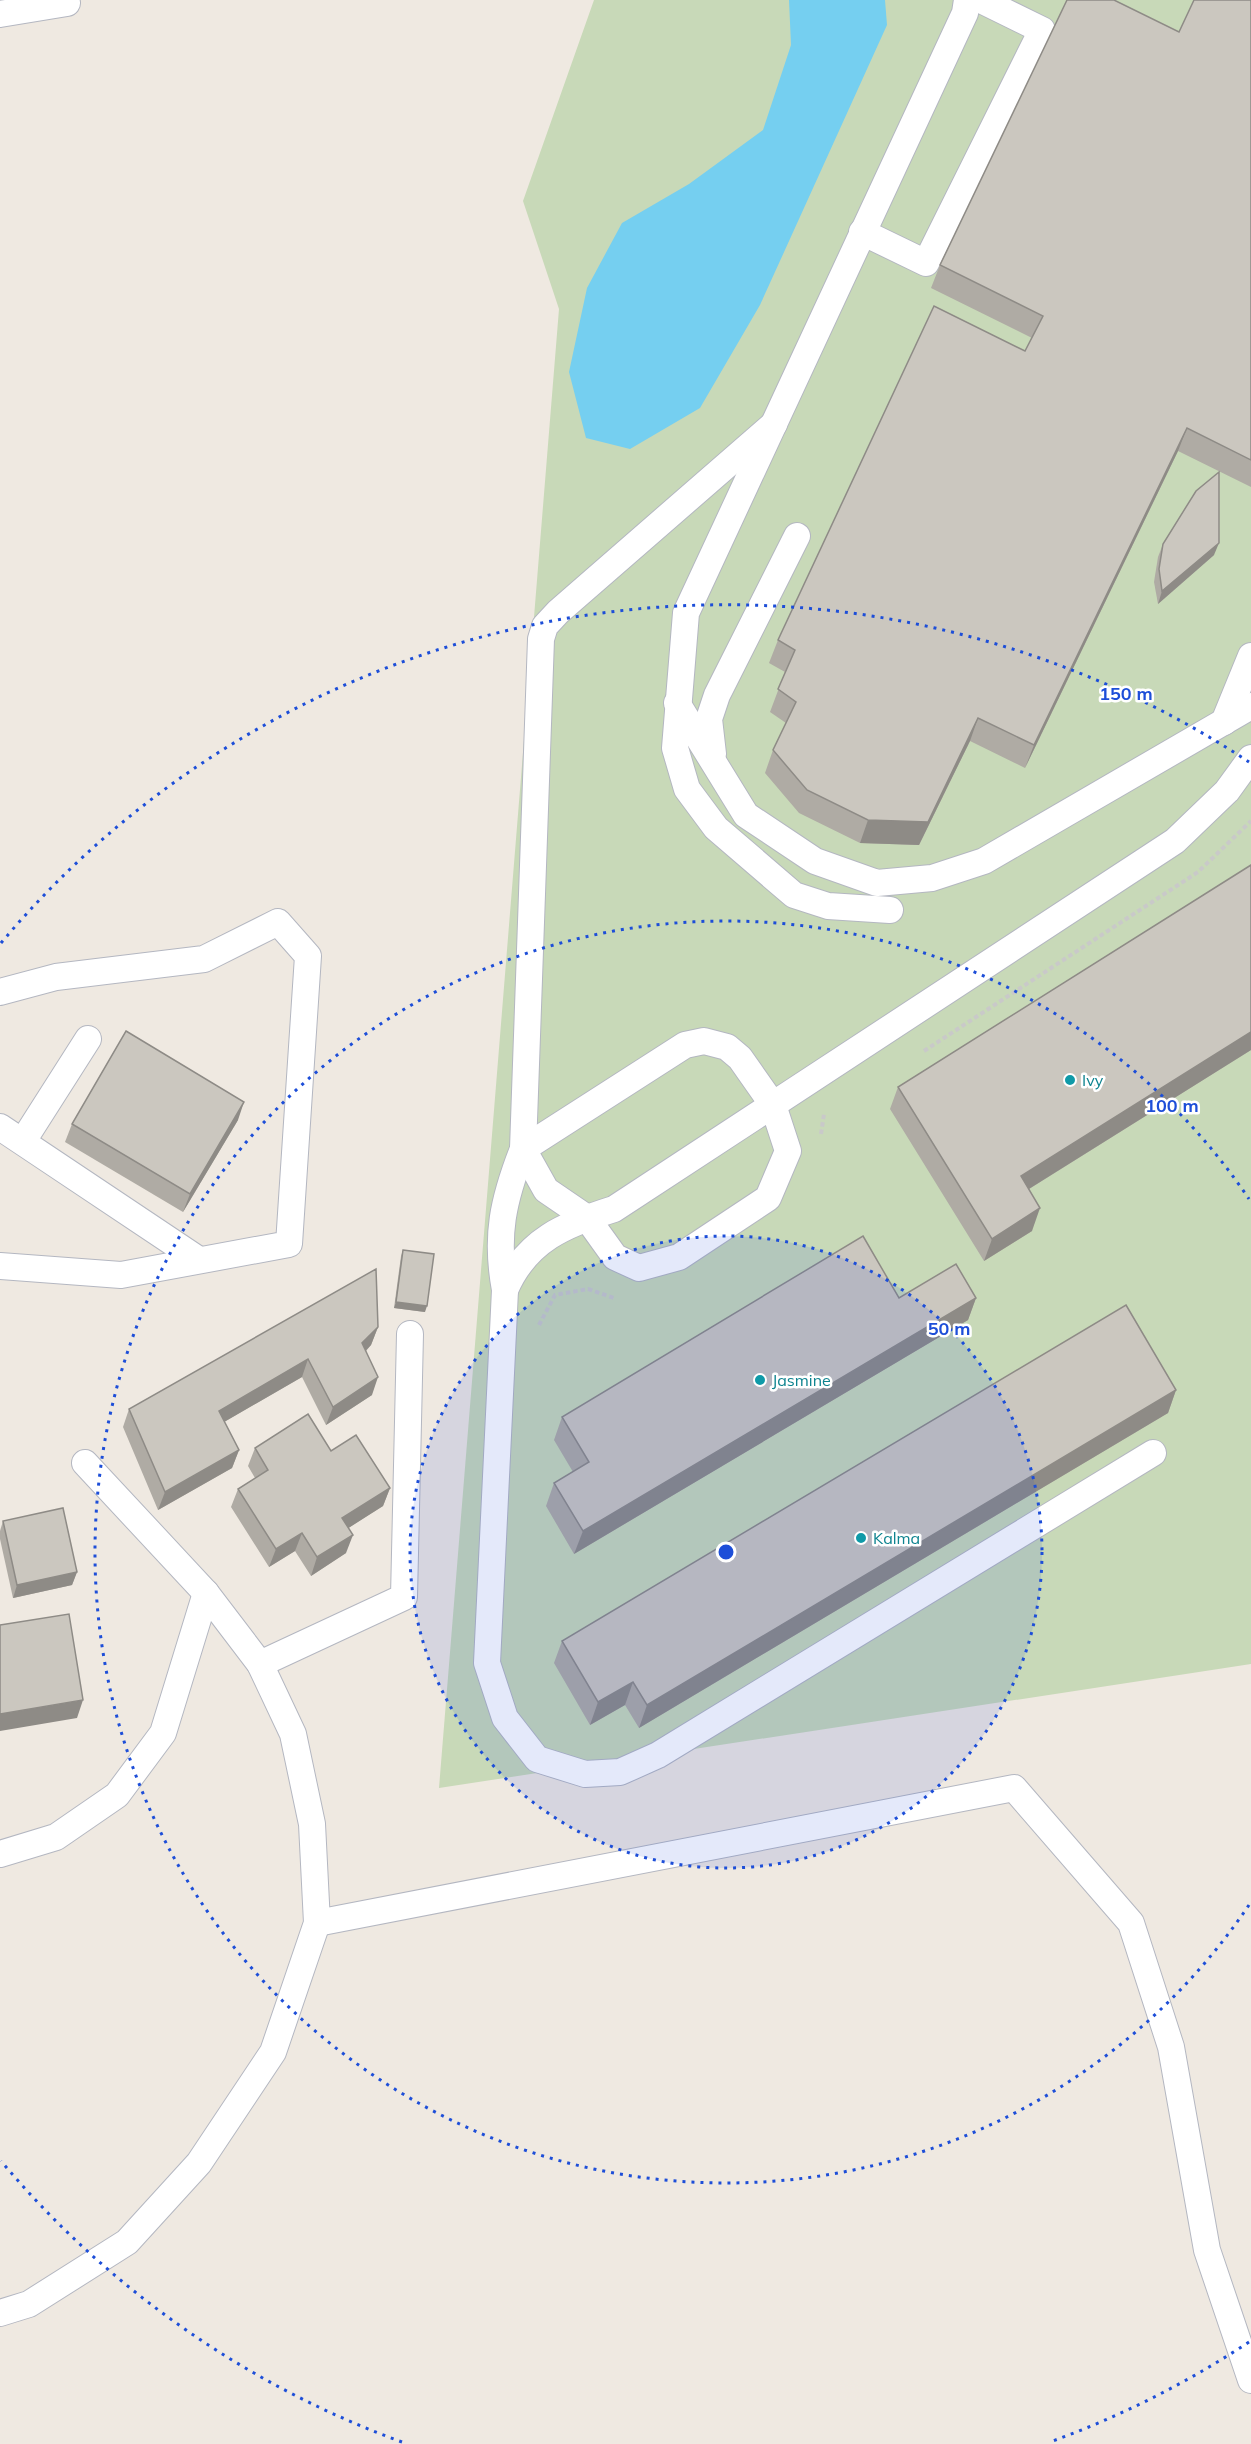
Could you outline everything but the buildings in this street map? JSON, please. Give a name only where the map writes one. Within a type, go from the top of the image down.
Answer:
[{"type":"lane","points":[[890,910],[828,906],[794,896],[716,828],[687,789],[675,748],[677,703],[686,613],[968,0]]},
{"type":"lane","points":[[862,232],[926,263],[1042,30],[981,0]]},
{"type":"lane","points":[[0,14],[68,3]]},
{"type":"lane","points":[[774,424],[545,626],[541,639],[523,1149],[502,1214],[499,1251],[505,1290],[487,1663],[505,1718],[537,1759],[585,1774],[620,1772],[658,1755],[1153,1453]]},
{"type":"lane","points":[[714,763],[709,719],[717,695],[797,536]]},
{"type":"lane","points":[[1224,722],[1251,656]]},
{"type":"lane","points":[[677,703],[746,815],[814,861],[877,883],[932,878],[984,861],[1251,706]]},
{"type":"lane","points":[[505,1290],[512,1274],[541,1242],[562,1227],[614,1209],[1175,841],[1227,791],[1251,758]]},
{"type":"lane","points":[[0,992],[56,977],[204,959],[278,922],[308,956],[289,1244],[121,1275],[0,1266]]},
{"type":"lane","points":[[23,1141],[88,1039]]},
{"type":"lane","points":[[704,1041],[728,1047],[740,1058],[773,1105],[788,1151],[768,1198],[679,1257],[639,1268],[615,1257],[586,1218],[546,1191],[523,1149],[685,1045],[704,1041]]},
{"type":"lane","points":[[0,1126],[199,1260]]},
{"type":"lane","points":[[260,1664],[404,1597],[410,1334]]},
{"type":"lane","points":[[0,2313],[29,2304],[127,2242],[199,2163],[273,2052],[317,1923],[312,1824],[293,1734],[260,1664],[206,1593],[85,1463]]},
{"type":"lane","points":[[0,1854],[56,1837],[117,1795],[163,1733],[206,1593]]},
{"type":"lane","points":[[317,1923],[1014,1788],[1131,1923],[1171,2047],[1207,2250],[1251,2380]]},
{"type":"green space","points":[[594,0],[1251,0],[1251,1664],[439,1788],[559,309],[523,201]]},
{"type":"water","points":[[789,0],[885,0],[887,25],[760,305],[700,408],[630,449],[586,438],[569,372],[587,288],[622,223],[689,184],[763,130],[791,45]]},
{"type":"place","name":"Ivy","points":[[1070,1080]]},
{"type":"place","name":"Jasmine","points":[[760,1380]]},
{"type":"place","name":"Kalma","points":[[861,1538]]}]
